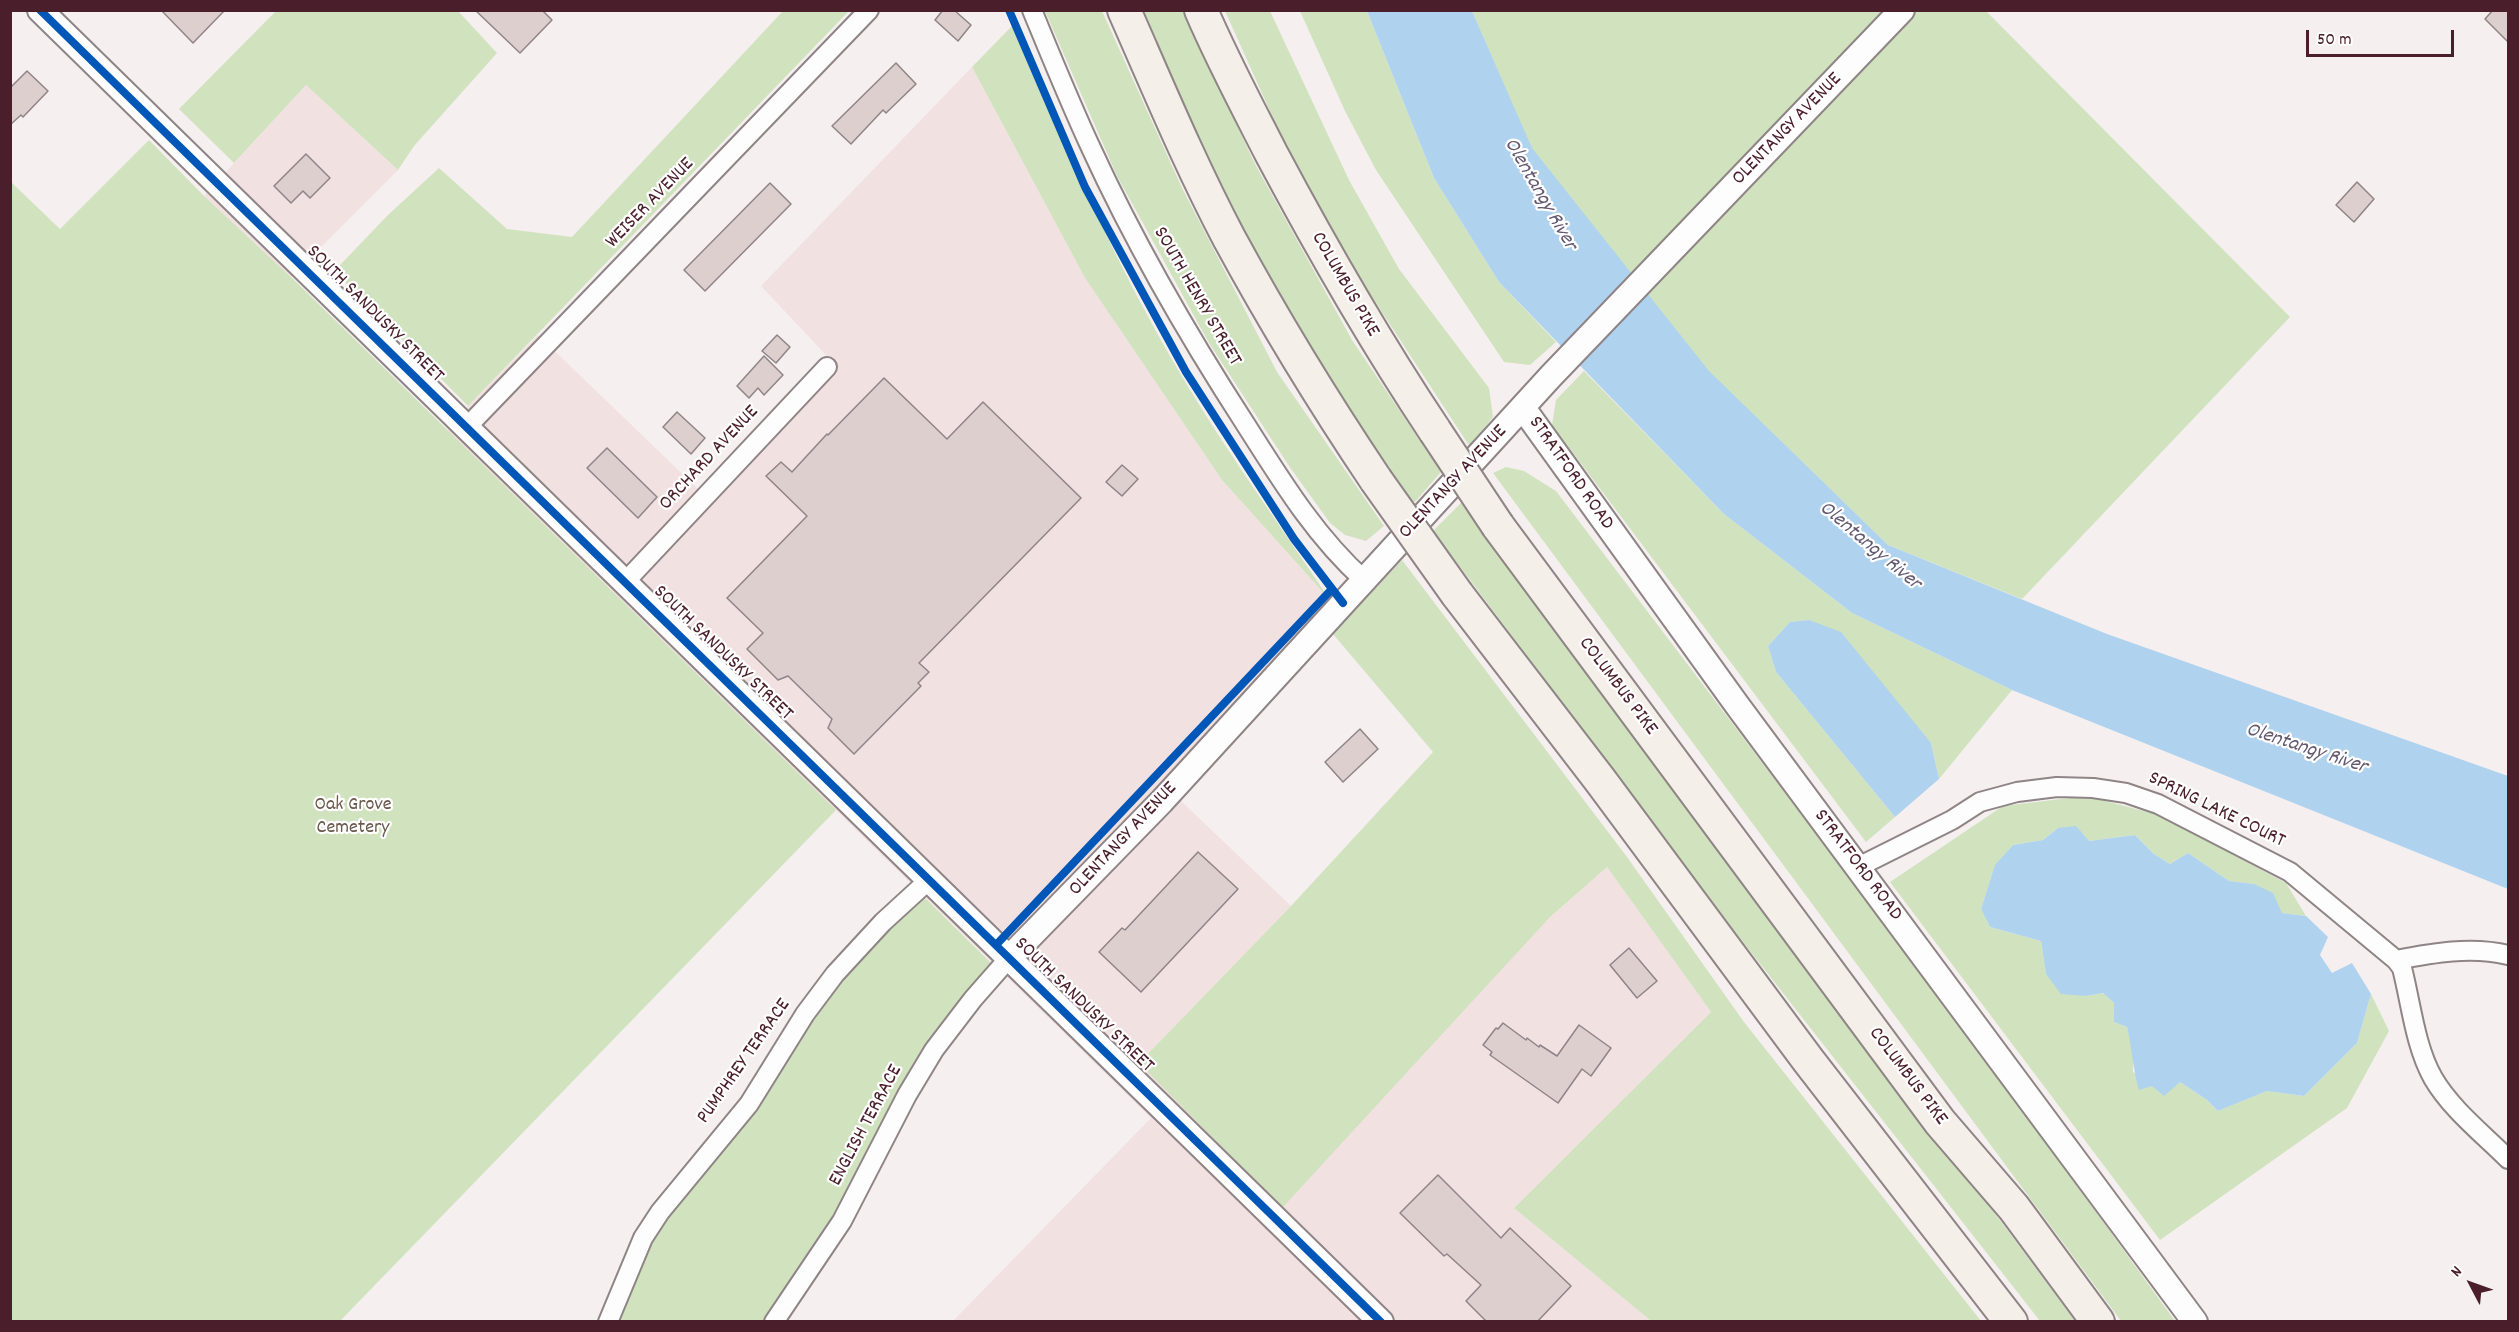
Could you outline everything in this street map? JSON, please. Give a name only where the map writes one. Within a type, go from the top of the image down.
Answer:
[{"type":"highway","points":[[1124,10],[1168,111],[1228,236],[1318,393],[1376,480],[1457,594],[1607,789],[1808,1060],[2011,1322]]},
{"type":"highway","name":"COLUMBUS PIKE","points":[[1201,10],[1230,74],[1321,248],[1383,352],[1498,526],[1940,1122],[2014,1208],[2098,1322]]},
{"type":"street","name":"SOUTH SANDUSKY STREET","points":[[40,10],[1381,1322]]},
{"type":"street","name":"WEISER AVENUE","points":[[466,428],[869,10]]},
{"type":"street","name":"SOUTH HENRY STREET","points":[[1032,10],[1091,149],[1170,301],[1217,380],[1314,528],[1340,558],[1364,580]]},
{"type":"street","name":"OLENTANGY AVENUE","points":[[1010,958],[1162,801],[1551,376],[1902,10]]},
{"type":"street","name":"ORCHARD AVENUE","points":[[625,582],[827,367]]},
{"type":"street","name":"STRATFORD ROAD","points":[[1523,408],[1593,508],[2195,1322]]},
{"type":"street","name":"SPRING LAKE COURT","points":[[1858,867],[1952,820],[1980,802],[2017,792],[2057,787],[2093,788],[2127,793],[2158,804],[2290,872],[2396,960],[2402,968],[2422,1055],[2434,1079],[2451,1101],[2508,1159]]},
{"type":"street","name":"PUMPHREY TERRACE","points":[[608,1322],[643,1238],[660,1212],[749,1104],[805,1014],[835,974],[883,922],[930,879]]},
{"type":"street","points":[[2396,960],[2449,952],[2488,950],[2508,955]]},
{"type":"street","name":"ENGLISH TERRACE","points":[[774,1322],[842,1221],[907,1095],[934,1050],[973,999],[1010,958]]},
{"type":"shaded area","points":[[972,67],[1085,278],[1222,480],[1347,619],[1179,799],[1291,906],[1139,1063],[1549,918],[1607,867],[1711,1012],[1514,1208],[1651,1321],[953,1321],[1151,1118],[448,431],[468,406],[538,335],[699,490],[827,356],[761,286]]},
{"type":"shaded area","points":[[306,85],[398,170],[291,277],[204,196]]},
{"type":"green space","points":[[277,10],[458,11],[497,53],[414,146],[398,170],[306,85],[234,163],[179,109]]},
{"type":"green space","points":[[783,11],[849,11],[468,406],[344,281],[340,265],[388,215],[439,168],[507,229],[572,237]]},
{"type":"green space","points":[[1045,11],[1102,11],[1182,188],[1277,372],[1384,526],[1366,541],[1345,535],[1330,523],[1289,466],[1209,343],[1117,176]]},
{"type":"green space","points":[[1140,11],[1183,11],[1255,164],[1352,340],[1441,472],[1414,503],[1361,429],[1291,318],[1226,206]]},
{"type":"green space","points":[[1225,11],[1270,11],[1349,180],[1399,269],[1489,388],[1493,417],[1470,447],[1346,257],[1274,120]]},
{"type":"green space","points":[[1300,11],[1367,11],[1434,178],[1499,282],[1556,342],[1530,365],[1504,362],[1376,170],[1345,111]]},
{"type":"green space","points":[[1472,11],[1986,11],[2290,317],[2022,599],[1888,545],[1709,372],[1531,148]]},
{"type":"green space","points":[[1012,26],[1099,220],[1157,333],[1219,435],[1330,600],[1222,480],[1085,278],[972,67]]},
{"type":"green space","name":"Oak Grove Cemetery","points":[[149,140],[836,810],[340,1321],[11,1321],[11,182],[60,229]]},
{"type":"green space","points":[[1584,371],[1724,514],[1852,613],[2012,690],[1939,779],[1931,743],[1809,620],[1790,622],[1768,646],[1776,672],[1895,817],[1866,842],[1552,425],[1556,400]]},
{"type":"green space","points":[[1506,467],[1524,471],[1556,491],[1940,997],[2175,1321],[2121,1321],[1493,473]]},
{"type":"green space","points":[[1464,500],[2075,1321],[2040,1321],[1732,928],[1433,531]]},
{"type":"green space","points":[[1402,560],[1627,857],[1744,1022],[1981,1321],[1651,1321],[1514,1208],[1711,1012],[1607,867],[1549,918],[1282,1208],[1139,1063],[1291,906],[1433,752],[1333,634]]},
{"type":"green space","points":[[2086,796],[2159,815],[2286,883],[2306,916],[2282,913],[2254,884],[2229,881],[2188,853],[2170,864],[2154,854],[2135,835],[2089,841],[2058,828],[2043,840],[2013,845],[1995,866],[1981,909],[1990,927],[2041,941],[2046,974],[2086,996],[2103,993],[2114,1003],[2114,1022],[2127,1027],[2133,1051],[2133,1072],[2152,1086],[2180,1082],[2207,1100],[2218,1111],[2267,1091],[2304,1096],[2357,1043],[2371,994],[2389,1031],[2347,1108],[2160,1240],[1890,882],[2003,806]]},
{"type":"green space","points":[[921,894],[994,966],[929,1041],[841,1208],[796,1272],[766,1321],[615,1322],[638,1257],[817,1007],[888,923]]},
{"type":"water","name":"Olentangy River","points":[[1367,11],[1472,11],[1532,148],[1709,371],[1888,545],[2107,634],[2508,776],[2508,889],[2012,690],[1852,613],[1724,514],[1499,282],[1434,178]]},
{"type":"water","points":[[1809,620],[1841,632],[1931,743],[1939,779],[1895,817],[1776,672],[1768,646],[1790,622]]},
{"type":"water","points":[[2076,826],[2089,841],[2135,835],[2154,854],[2170,864],[2188,853],[2229,881],[2254,884],[2273,893],[2282,913],[2306,916],[2328,937],[2320,955],[2332,973],[2352,963],[2371,994],[2357,1043],[2304,1096],[2267,1091],[2218,1111],[2207,1100],[2180,1082],[2164,1096],[2152,1086],[2139,1090],[2127,1027],[2114,1022],[2114,1003],[2103,993],[2086,996],[2061,994],[2046,974],[2041,941],[1990,927],[1981,909],[1995,865],[2013,845],[2043,840],[2058,828]]},
{"type":"building","points":[[161,10],[225,10],[193,43]]},
{"type":"building","points":[[475,10],[542,10],[552,20],[520,53]]},
{"type":"building","points":[[943,10],[954,10],[971,25],[958,41],[935,20]]},
{"type":"building","points":[[2493,10],[2508,10],[2508,42],[2485,19]]},
{"type":"building","points":[[896,63],[916,84],[886,113],[883,110],[851,144],[832,126]]},
{"type":"building","points":[[27,71],[48,91],[23,117],[21,115],[10,125],[10,88]]},
{"type":"building","points":[[306,154],[330,178],[310,198],[303,191],[291,203],[274,186]]},
{"type":"building","points":[[2357,182],[2374,199],[2354,222],[2336,205]]},
{"type":"building","points":[[770,183],[791,204],[705,291],[684,270]]},
{"type":"building","points":[[777,335],[790,347],[776,363],[762,351]]},
{"type":"building","points":[[764,356],[783,375],[764,395],[758,388],[749,398],[737,386]]},
{"type":"building","points":[[884,378],[947,439],[983,402],[1081,498],[919,663],[929,672],[918,683],[921,686],[854,754],[828,728],[832,719],[788,676],[778,680],[747,649],[763,633],[727,598],[807,516],[766,476],[781,462],[792,472]]},
{"type":"building","points":[[677,412],[705,438],[691,454],[663,427]]},
{"type":"building","points":[[607,448],[657,497],[638,518],[587,468]]},
{"type":"building","points":[[1122,465],[1138,479],[1122,496],[1106,482]]},
{"type":"building","points":[[1360,729],[1378,749],[1343,782],[1325,762]]},
{"type":"building","points":[[1198,852],[1238,889],[1141,992],[1099,952],[1122,928],[1125,930]]},
{"type":"building","points":[[1629,948],[1657,981],[1637,998],[1610,965]]},
{"type":"building","points":[[1503,1023],[1526,1040],[1527,1038],[1557,1056],[1579,1025],[1611,1048],[1591,1076],[1582,1069],[1558,1103],[1490,1055],[1492,1052],[1483,1045],[1496,1028],[1498,1029]]},
{"type":"building","points":[[1438,1175],[1501,1238],[1510,1228],[1571,1286],[1537,1322],[1487,1322],[1466,1301],[1481,1285],[1447,1254],[1444,1256],[1400,1213]]},
{"type":"cycle path","points":[[40,10],[1381,1322]]},
{"type":"cycle path","points":[[1009,10],[1085,187],[1186,372],[1294,539],[1343,603]]},
{"type":"cycle path","points":[[996,945],[1332,589]]}]
